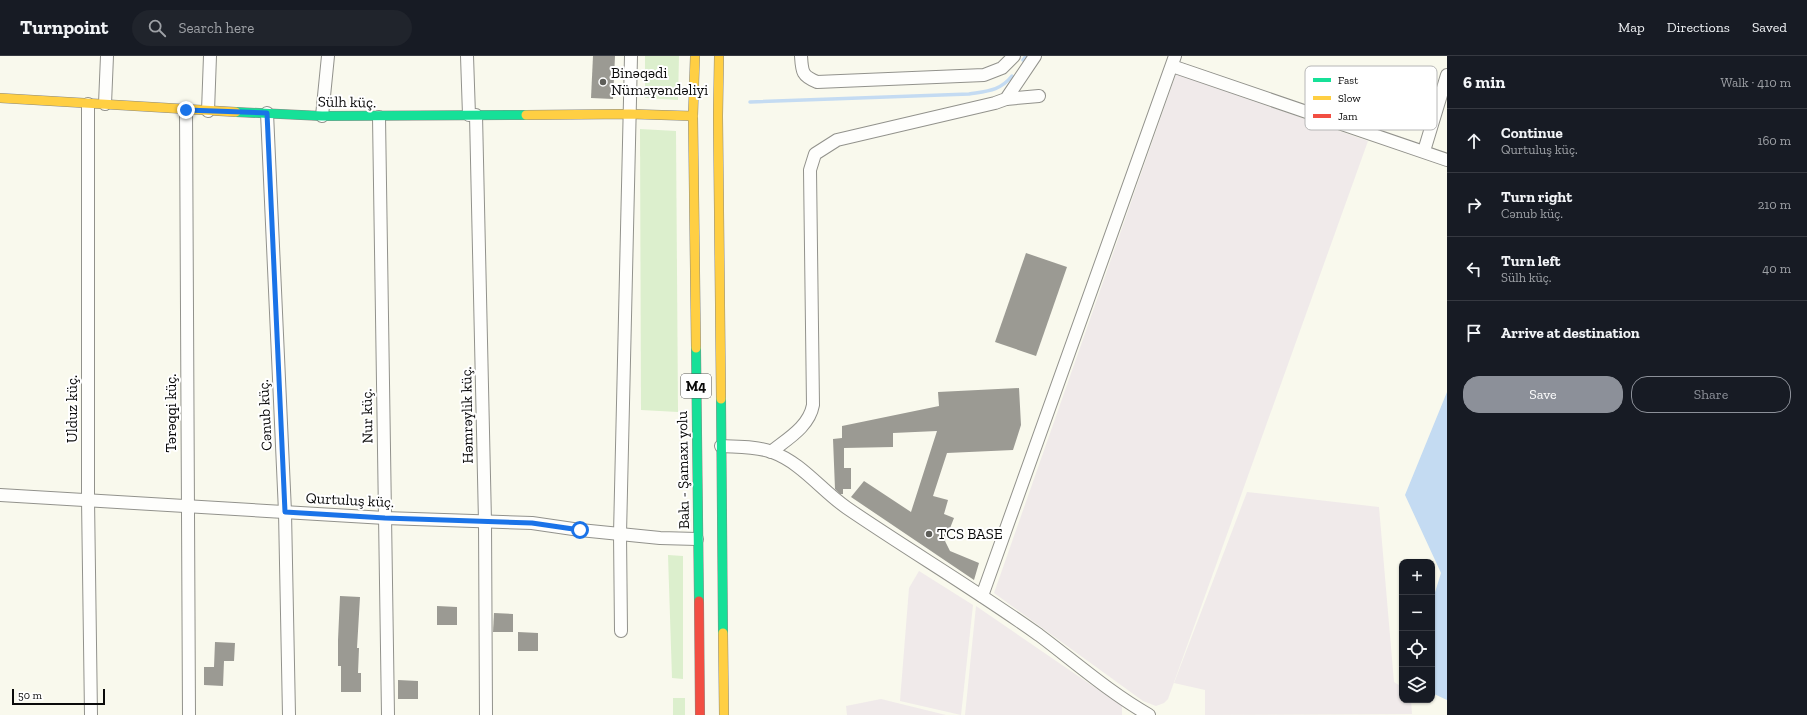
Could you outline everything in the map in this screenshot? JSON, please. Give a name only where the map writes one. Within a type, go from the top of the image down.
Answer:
[{"type":"main road","name":"Bakı - Şamaxı yolu","points":[[695,56],[693,116],[700,715]]},
{"type":"main road","name":"M4","points":[[719,56],[720,446],[724,715]]},
{"type":"main road","name":"Sülh küç.","points":[[0,98],[186,110],[322,116],[379,117],[630,114],[693,116]]},
{"type":"street","points":[[105,104],[107,56]]},
{"type":"street","points":[[208,111],[210,56]]},
{"type":"street","points":[[322,116],[328,56]]},
{"type":"street","name":"Həmrəylik küç.","points":[[467,56],[473,115],[485,522],[486,715]]},
{"type":"street","points":[[621,631],[620,534],[631,56]]},
{"type":"street","points":[[801,56],[802,71],[807,78],[817,82],[984,75],[994,73],[1012,59],[1023,71]]},
{"type":"street","points":[[1006,99],[1023,71],[1035,56]]},
{"type":"street","points":[[982,596],[1173,61],[1305,108]]},
{"type":"street","points":[[1437,109],[1447,76]]},
{"type":"street","points":[[771,452],[806,423],[811,415],[813,405],[810,170],[815,154],[837,140],[995,103],[1006,99],[1039,96]]},
{"type":"street","name":"Ulduz küç.","points":[[88,104],[88,499],[90,715]]},
{"type":"street","name":"Tərəqqi küç.","points":[[186,110],[189,715]]},
{"type":"street","name":"Cənub küç.","points":[[267,113],[285,512],[289,715]]},
{"type":"street","name":"Nur küç.","points":[[379,117],[388,715]]},
{"type":"street","points":[[1365,130],[1447,160]]},
{"type":"street","points":[[1424,151],[1430,130]]},
{"type":"street","points":[[720,446],[746,447],[771,452],[792,462],[845,506],[982,596],[1038,635],[1131,704],[1149,715]]},
{"type":"street","name":"Qurtuluş küç.","points":[[0,495],[88,499],[385,518],[532,523],[620,534],[697,539]]},
{"type":"shaded area","points":[[1176,74],[1305,119],[1305,130],[1336,130],[1368,141],[1168,699],[1164,703],[1156,706],[1143,701],[994,593]]},
{"type":"shaded area","points":[[1247,492],[1379,507],[1394,682],[1399,685],[1399,703],[1411,703],[1412,714],[1205,715],[1205,690],[1174,683]]},
{"type":"shaded area","points":[[919,571],[973,605],[961,715],[900,701],[909,588]]},
{"type":"shaded area","points":[[976,606],[1122,706],[1122,715],[965,715]]},
{"type":"shaded area","points":[[881,699],[946,715],[847,715],[846,706]]},
{"type":"green space","points":[[645,56],[679,56],[678,100],[645,98]]},
{"type":"green space","points":[[640,129],[676,131],[678,412],[641,410]]},
{"type":"green space","points":[[668,555],[683,556],[683,679],[672,678]]},
{"type":"green space","points":[[673,698],[685,698],[685,715],[673,715]]},
{"type":"water","points":[[1447,392],[1447,700],[1435,694],[1435,592],[1441,573],[1405,495]]},
{"type":"building","points":[[593,56],[615,56],[613,99],[591,98]]},
{"type":"building","points":[[1026,253],[1067,267],[1036,356],[995,342]]},
{"type":"building","points":[[1019,388],[1021,425],[1013,450],[947,453],[933,496],[948,500],[944,514],[954,518],[945,541],[950,551],[979,563],[974,580],[851,497],[864,481],[911,512],[937,431],[893,433],[893,447],[844,448],[844,468],[851,468],[851,489],[843,489],[843,494],[840,494],[835,489],[833,439],[842,438],[842,426],[939,406],[938,392]]},
{"type":"building","points":[[340,596],[360,597],[357,648],[359,648],[358,673],[361,673],[361,692],[341,692],[341,666],[338,666]]},
{"type":"building","points":[[437,606],[457,607],[457,625],[437,625]]},
{"type":"building","points":[[494,613],[513,614],[513,632],[493,632]]},
{"type":"building","points":[[518,632],[538,633],[538,651],[518,651]]},
{"type":"building","points":[[215,642],[235,643],[234,661],[224,661],[223,686],[204,685],[204,667],[214,667]]},
{"type":"building","points":[[398,680],[418,681],[418,699],[398,699]]},
{"type":"waterway","points":[[1023,60],[1026,56]]},
{"type":"waterway","points":[[750,102],[969,94],[993,90],[1003,85],[1012,76]]},
{"type":"traffic: fast","points":[[236,112],[322,116],[526,115]]},
{"type":"traffic: fast","points":[[696,348],[699,601]]},
{"type":"traffic: fast","points":[[721,399],[723,633]]},
{"type":"traffic: slow","points":[[695,56],[693,116],[696,348]]},
{"type":"traffic: slow","points":[[719,56],[718,116],[721,399]]},
{"type":"traffic: slow","points":[[0,98],[236,112]]},
{"type":"traffic: slow","points":[[526,115],[630,114],[693,116]]},
{"type":"traffic: slow","points":[[723,633],[724,715]]},
{"type":"traffic: jam","points":[[699,601],[700,715]]},
{"type":"place","name":"Binəqədi Nümayəndəliyi","points":[[603,82]]},
{"type":"place","name":"TCS BASE","points":[[929,534]]},
{"type":"route","points":[[186,110],[267,113],[285,512],[385,518],[532,523],[580,530]]}]
